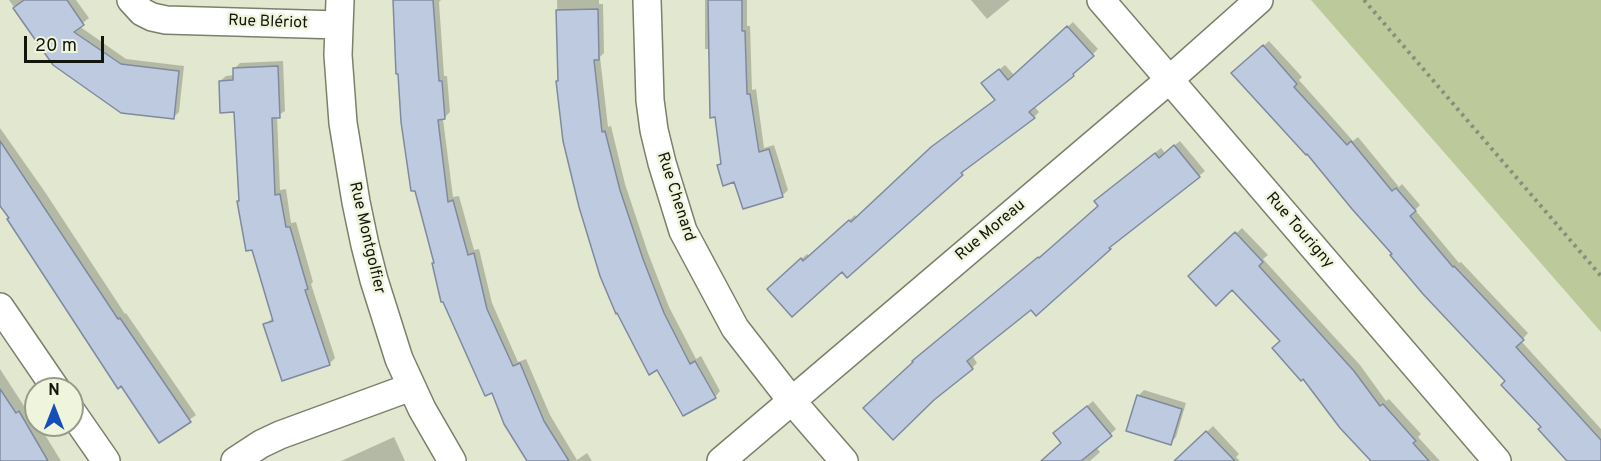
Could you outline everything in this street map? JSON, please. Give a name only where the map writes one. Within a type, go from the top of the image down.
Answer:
[{"type":"street","name":"Rue Blériot","points":[[131,0],[142,12],[166,20],[340,12]]},
{"type":"street","name":"Rue Chenard","points":[[647,0],[650,100],[654,130],[683,231],[735,328],[791,400],[844,461]]},
{"type":"street","name":"Rue Tourigny","points":[[1101,0],[1497,461]]},
{"type":"street","name":"Rue Moreau","points":[[722,461],[1169,80],[1259,0]]},
{"type":"street","name":"Rue Montgolfier","points":[[340,12],[338,55],[343,123],[356,202],[374,280],[399,359],[411,387],[452,461]]},
{"type":"street","points":[[0,307],[48,377]]},
{"type":"street","points":[[235,461],[280,435],[411,387]]},
{"type":"street","points":[[84,429],[106,461]]},
{"type":"path","points":[[1364,0],[1601,276]]},
{"type":"green space","points":[[1311,0],[1601,0],[1601,332]]},
{"type":"building","points":[[24,0],[67,0],[84,25],[74,32],[121,64],[179,71],[174,119],[121,113],[53,65],[13,8]]},
{"type":"building","points":[[393,0],[433,0],[439,81],[442,81],[445,119],[438,120],[448,202],[453,200],[468,255],[474,253],[487,309],[513,366],[520,363],[544,421],[569,461],[527,461],[504,424],[492,393],[485,396],[443,302],[441,302],[432,263],[434,263],[415,191],[411,191],[401,122],[398,74],[396,74]]},
{"type":"building","points":[[708,0],[742,0],[747,94],[750,94],[759,152],[769,149],[783,197],[743,209],[734,182],[723,186],[717,165],[721,164],[715,117],[710,118]]},
{"type":"building","points":[[598,9],[599,60],[594,60],[602,132],[605,131],[620,190],[664,313],[690,364],[695,361],[716,398],[683,416],[657,370],[649,375],[616,314],[600,276],[579,207],[563,141],[556,81],[558,81],[556,10]]},
{"type":"building","points":[[1067,26],[1094,56],[1073,74],[1074,76],[1029,112],[1035,118],[961,173],[963,175],[847,278],[842,272],[792,317],[767,289],[801,258],[803,261],[849,220],[851,222],[931,147],[995,100],[981,83],[999,69],[1008,80]]},
{"type":"building","points":[[1263,45],[1297,84],[1294,87],[1347,145],[1351,141],[1392,191],[1396,188],[1416,211],[1410,216],[1453,267],[1524,340],[1516,347],[1601,440],[1601,461],[1567,461],[1538,429],[1541,427],[1501,385],[1505,381],[1423,294],[1307,154],[1231,73]]},
{"type":"building","points":[[278,66],[280,118],[272,118],[275,195],[280,194],[286,227],[290,227],[308,289],[305,290],[330,365],[282,381],[263,324],[273,321],[252,250],[246,251],[237,201],[239,201],[234,112],[220,113],[219,81],[233,80],[233,68]]},
{"type":"building","points":[[0,141],[118,319],[120,318],[191,422],[159,443],[121,386],[118,389],[0,206]]},
{"type":"building","points":[[1174,145],[1200,177],[1109,248],[1111,249],[1036,316],[1031,310],[967,361],[973,369],[934,400],[893,440],[863,408],[912,361],[1039,258],[1098,206],[1094,201],[1155,153],[1159,158]]},
{"type":"building","points":[[1235,232],[1263,262],[1259,266],[1354,371],[1380,406],[1383,404],[1416,441],[1413,443],[1429,461],[1371,461],[1340,428],[1303,379],[1301,381],[1272,348],[1280,341],[1232,290],[1216,306],[1188,276]]},
{"type":"building","points":[[0,389],[16,413],[19,411],[24,420],[24,437],[34,437],[48,461],[0,461]]},
{"type":"building","points":[[1137,395],[1182,409],[1171,445],[1126,431]]},
{"type":"building","points":[[1087,406],[1112,436],[1081,461],[1041,461],[1061,443],[1053,433]]},
{"type":"building","points":[[1206,431],[1235,461],[1174,461]]}]
